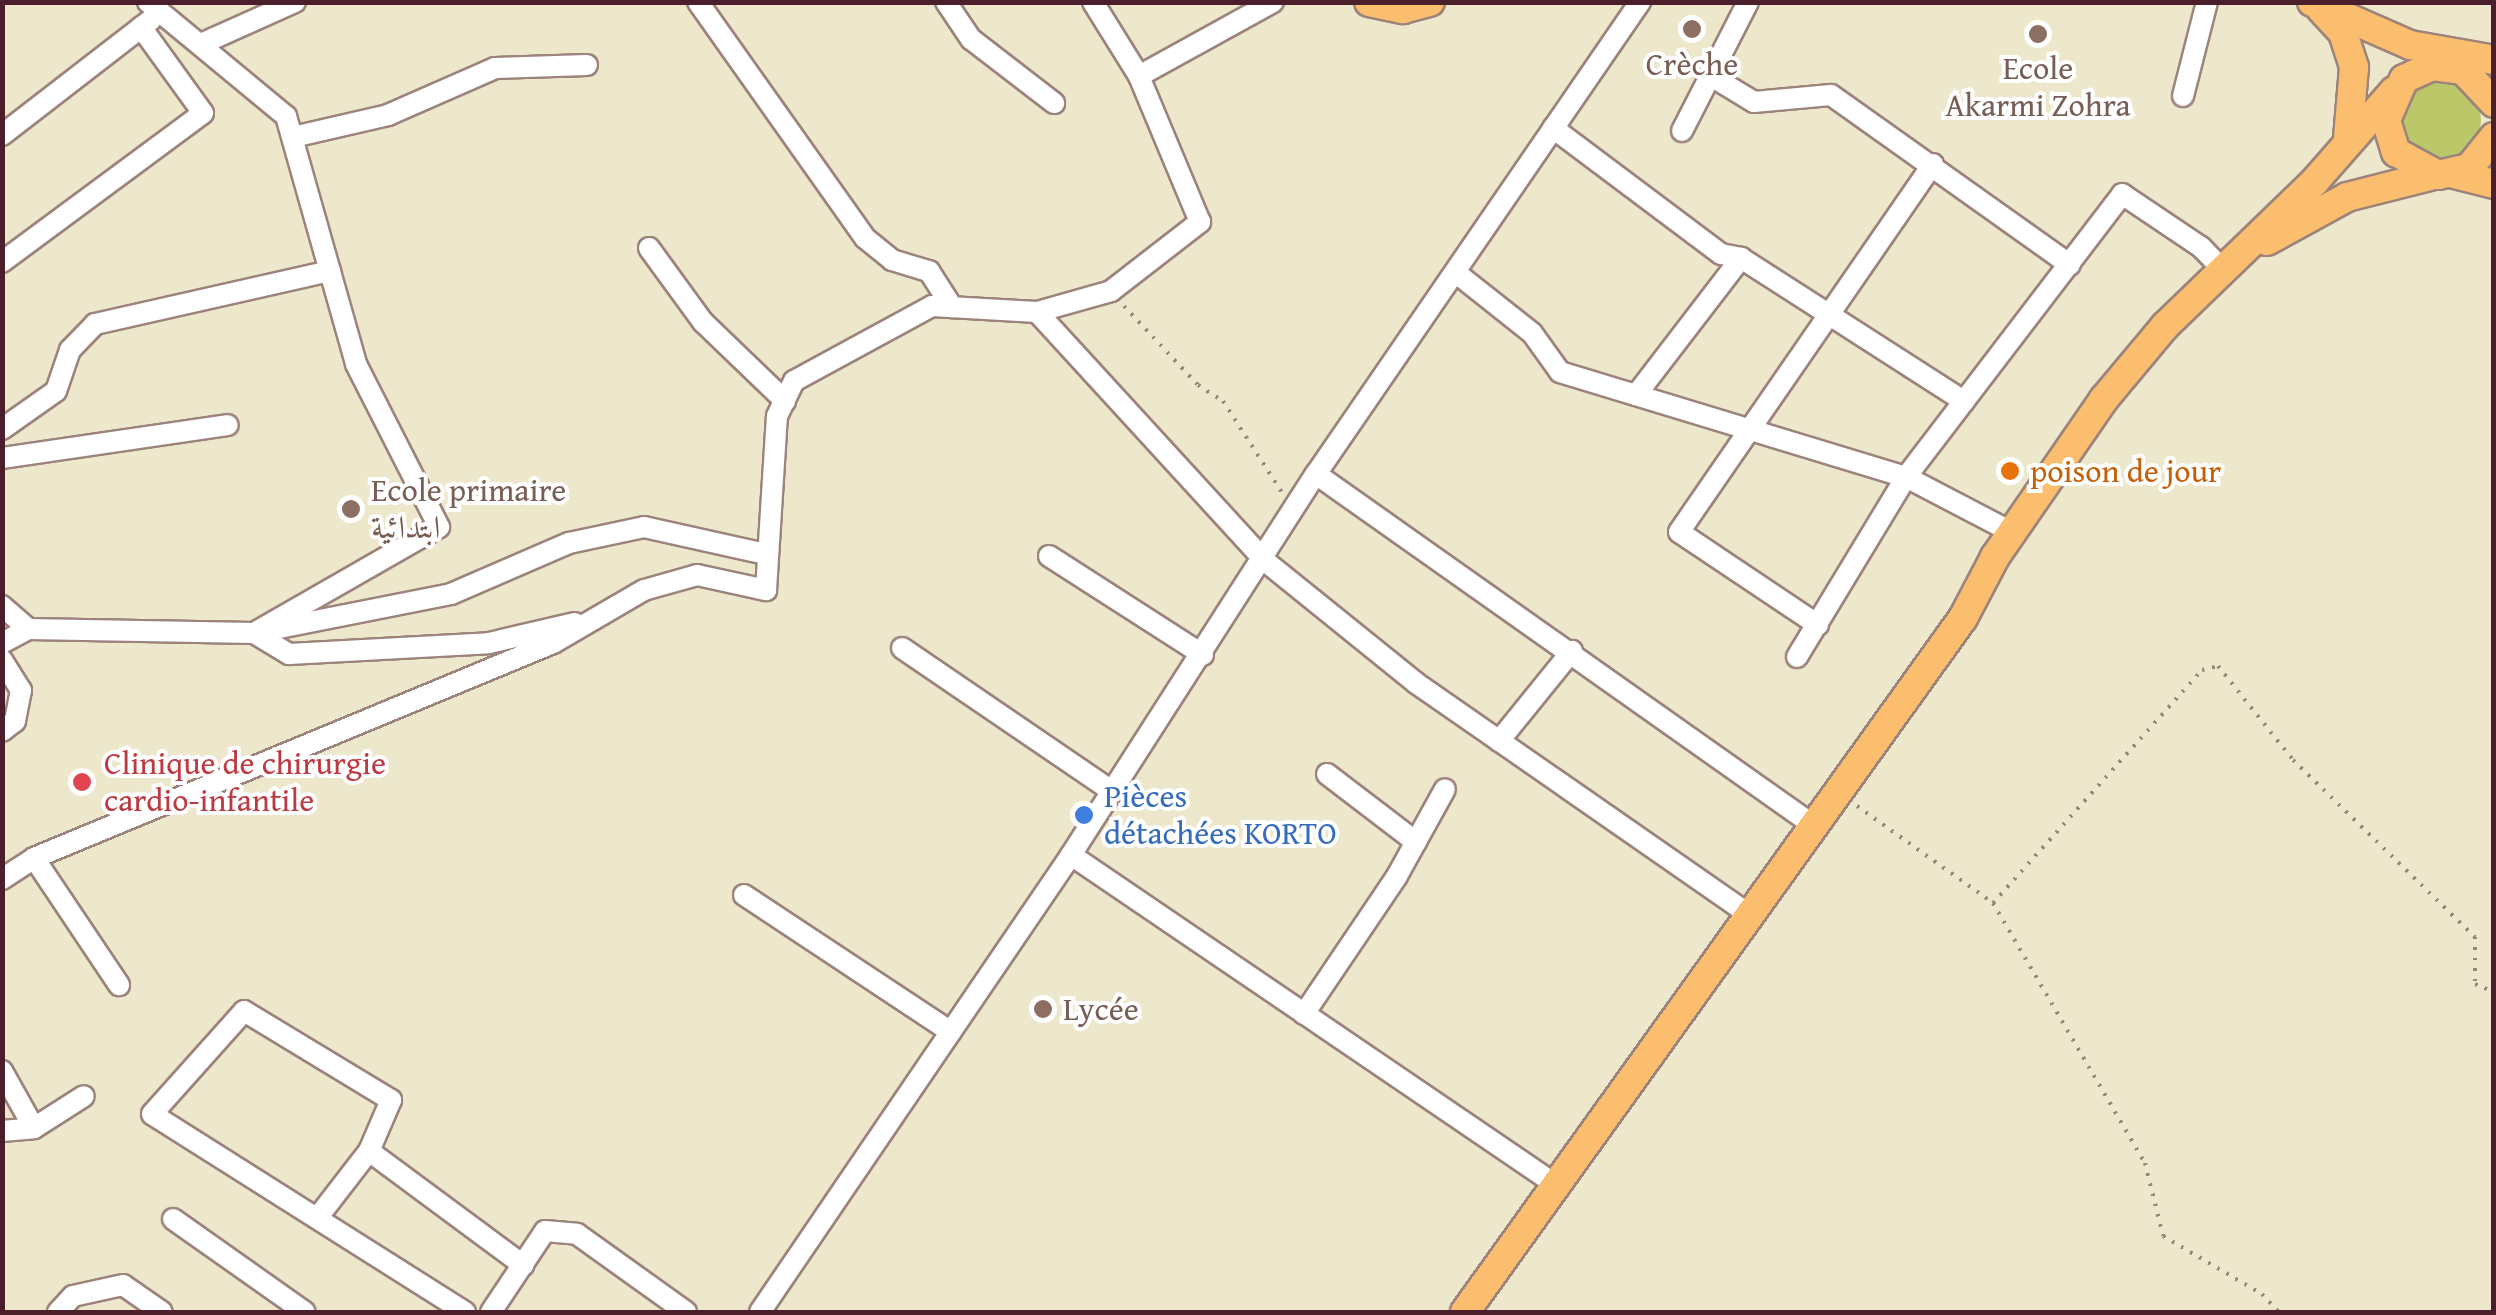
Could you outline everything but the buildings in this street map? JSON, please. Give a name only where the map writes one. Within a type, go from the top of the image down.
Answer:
[{"type":"main road","points":[[1369,2],[1403,10],[1430,2]]},
{"type":"main road","points":[[2309,2],[2476,78],[2494,102]]},
{"type":"main road","points":[[2309,2],[2332,16],[2343,32],[2356,78],[2346,145]]},
{"type":"main road","points":[[2410,46],[2494,61]]},
{"type":"main road","points":[[1466,1312],[1962,618],[2104,399],[2224,266],[2418,71],[2494,61]]},
{"type":"main road","points":[[2356,78],[2385,107],[2388,137],[2407,164],[2494,184]]},
{"type":"main road","points":[[2224,266],[2330,204],[2404,178],[2446,175],[2480,159],[2494,137]]},
{"type":"street","points":[[201,44],[294,2]]},
{"type":"street","points":[[698,2],[865,238],[892,260],[929,271],[952,307]]},
{"type":"street","points":[[946,2],[971,39],[1054,104]]},
{"type":"street","points":[[2,879],[34,858],[553,644],[644,590],[697,574],[766,590],[777,416],[794,381],[932,306],[1037,312],[1111,291],[1200,222],[1140,76],[1094,2]]},
{"type":"street","points":[[1140,76],[1274,2]]},
{"type":"street","points":[[760,1312],[1071,856],[1265,562],[1316,474],[1640,2]]},
{"type":"street","points":[[1682,131],[1748,2]]},
{"type":"street","points":[[2183,96],[2207,2]]},
{"type":"street","points":[[2,134],[141,28],[155,7],[286,116],[356,364],[439,527],[254,632]]},
{"type":"street","points":[[2,262],[203,113],[141,28]]},
{"type":"street","points":[[293,137],[388,115],[495,68],[586,65]]},
{"type":"street","points":[[1711,76],[1754,102],[1831,96],[2070,265]]},
{"type":"street","points":[[1554,128],[1721,254],[1741,258],[1964,401]]},
{"type":"street","points":[[1818,624],[1679,532],[1932,164]]},
{"type":"street","points":[[1797,657],[1906,477],[2122,194],[2224,266]]},
{"type":"street","points":[[649,248],[703,322],[784,401]]},
{"type":"street","points":[[1636,395],[1741,258]]},
{"type":"street","points":[[2,430],[56,392],[70,350],[95,324],[330,272]]},
{"type":"street","points":[[1455,272],[1532,333],[1560,372],[1906,477],[2013,534]]},
{"type":"street","points":[[1037,312],[1265,562],[1500,741],[1750,915]]},
{"type":"street","points":[[2,458],[228,425]]},
{"type":"street","points":[[1316,474],[1572,650],[1813,825]]},
{"type":"street","points":[[2,643],[28,629],[254,632],[450,594],[569,544],[644,527],[766,554]]},
{"type":"street","points":[[1049,556],[1203,655]]},
{"type":"street","points":[[2,606],[28,629]]},
{"type":"street","points":[[254,632],[289,654],[488,643],[596,618]]},
{"type":"street","points":[[902,648],[1113,792]]},
{"type":"street","points":[[1500,741],[1572,650]]},
{"type":"street","points":[[2,660],[21,690],[21,707],[2,731]]},
{"type":"street","points":[[1327,774],[1416,842]]},
{"type":"street","points":[[1304,1014],[1446,789]]},
{"type":"street","points":[[1071,856],[1556,1184]]},
{"type":"street","points":[[34,858],[119,985]]},
{"type":"street","points":[[744,894],[951,1032]]},
{"type":"street","points":[[318,1216],[370,1151],[391,1100],[244,1011],[152,1114],[465,1312]]},
{"type":"street","points":[[2,1072],[34,1128]]},
{"type":"street","points":[[2,1131],[34,1128],[84,1096]]},
{"type":"street","points":[[370,1151],[523,1265]]},
{"type":"street","points":[[173,1220],[305,1312]]},
{"type":"street","points":[[491,1312],[545,1231],[577,1234],[686,1312]]},
{"type":"street","points":[[58,1312],[73,1296],[123,1284],[162,1312]]},
{"type":"path","points":[[1111,291],[1198,385],[1223,401],[1295,506]]},
{"type":"path","points":[[1993,903],[2202,670],[2218,666],[2293,760],[2475,937],[2475,984],[2494,992]]},
{"type":"path","points":[[1837,791],[1993,903],[2145,1163],[2163,1236],[2262,1294],[2279,1312]]},
{"type":"green space","points":[[2441,80],[2456,83],[2469,92],[2478,105],[2478,135],[2469,148],[2456,157],[2441,160],[2426,157],[2413,148],[2404,135],[2401,120],[2404,105],[2413,92],[2426,83]]},
{"type":"place","name":"Crèche","points":[[1692,29]]},
{"type":"place","name":"Ecole Akarmi Zohra","points":[[2038,34]]},
{"type":"place","name":"poison de jour","points":[[2010,471]]},
{"type":"place","name":"Ecole primaire ابتدائية","points":[[351,509]]},
{"type":"place","name":"Clinique de chirurgie cardio-infantile","points":[[82,782]]},
{"type":"place","name":"Pièces détachées KORTO","points":[[1084,815]]},
{"type":"place","name":"Lycée","points":[[1043,1009]]}]
